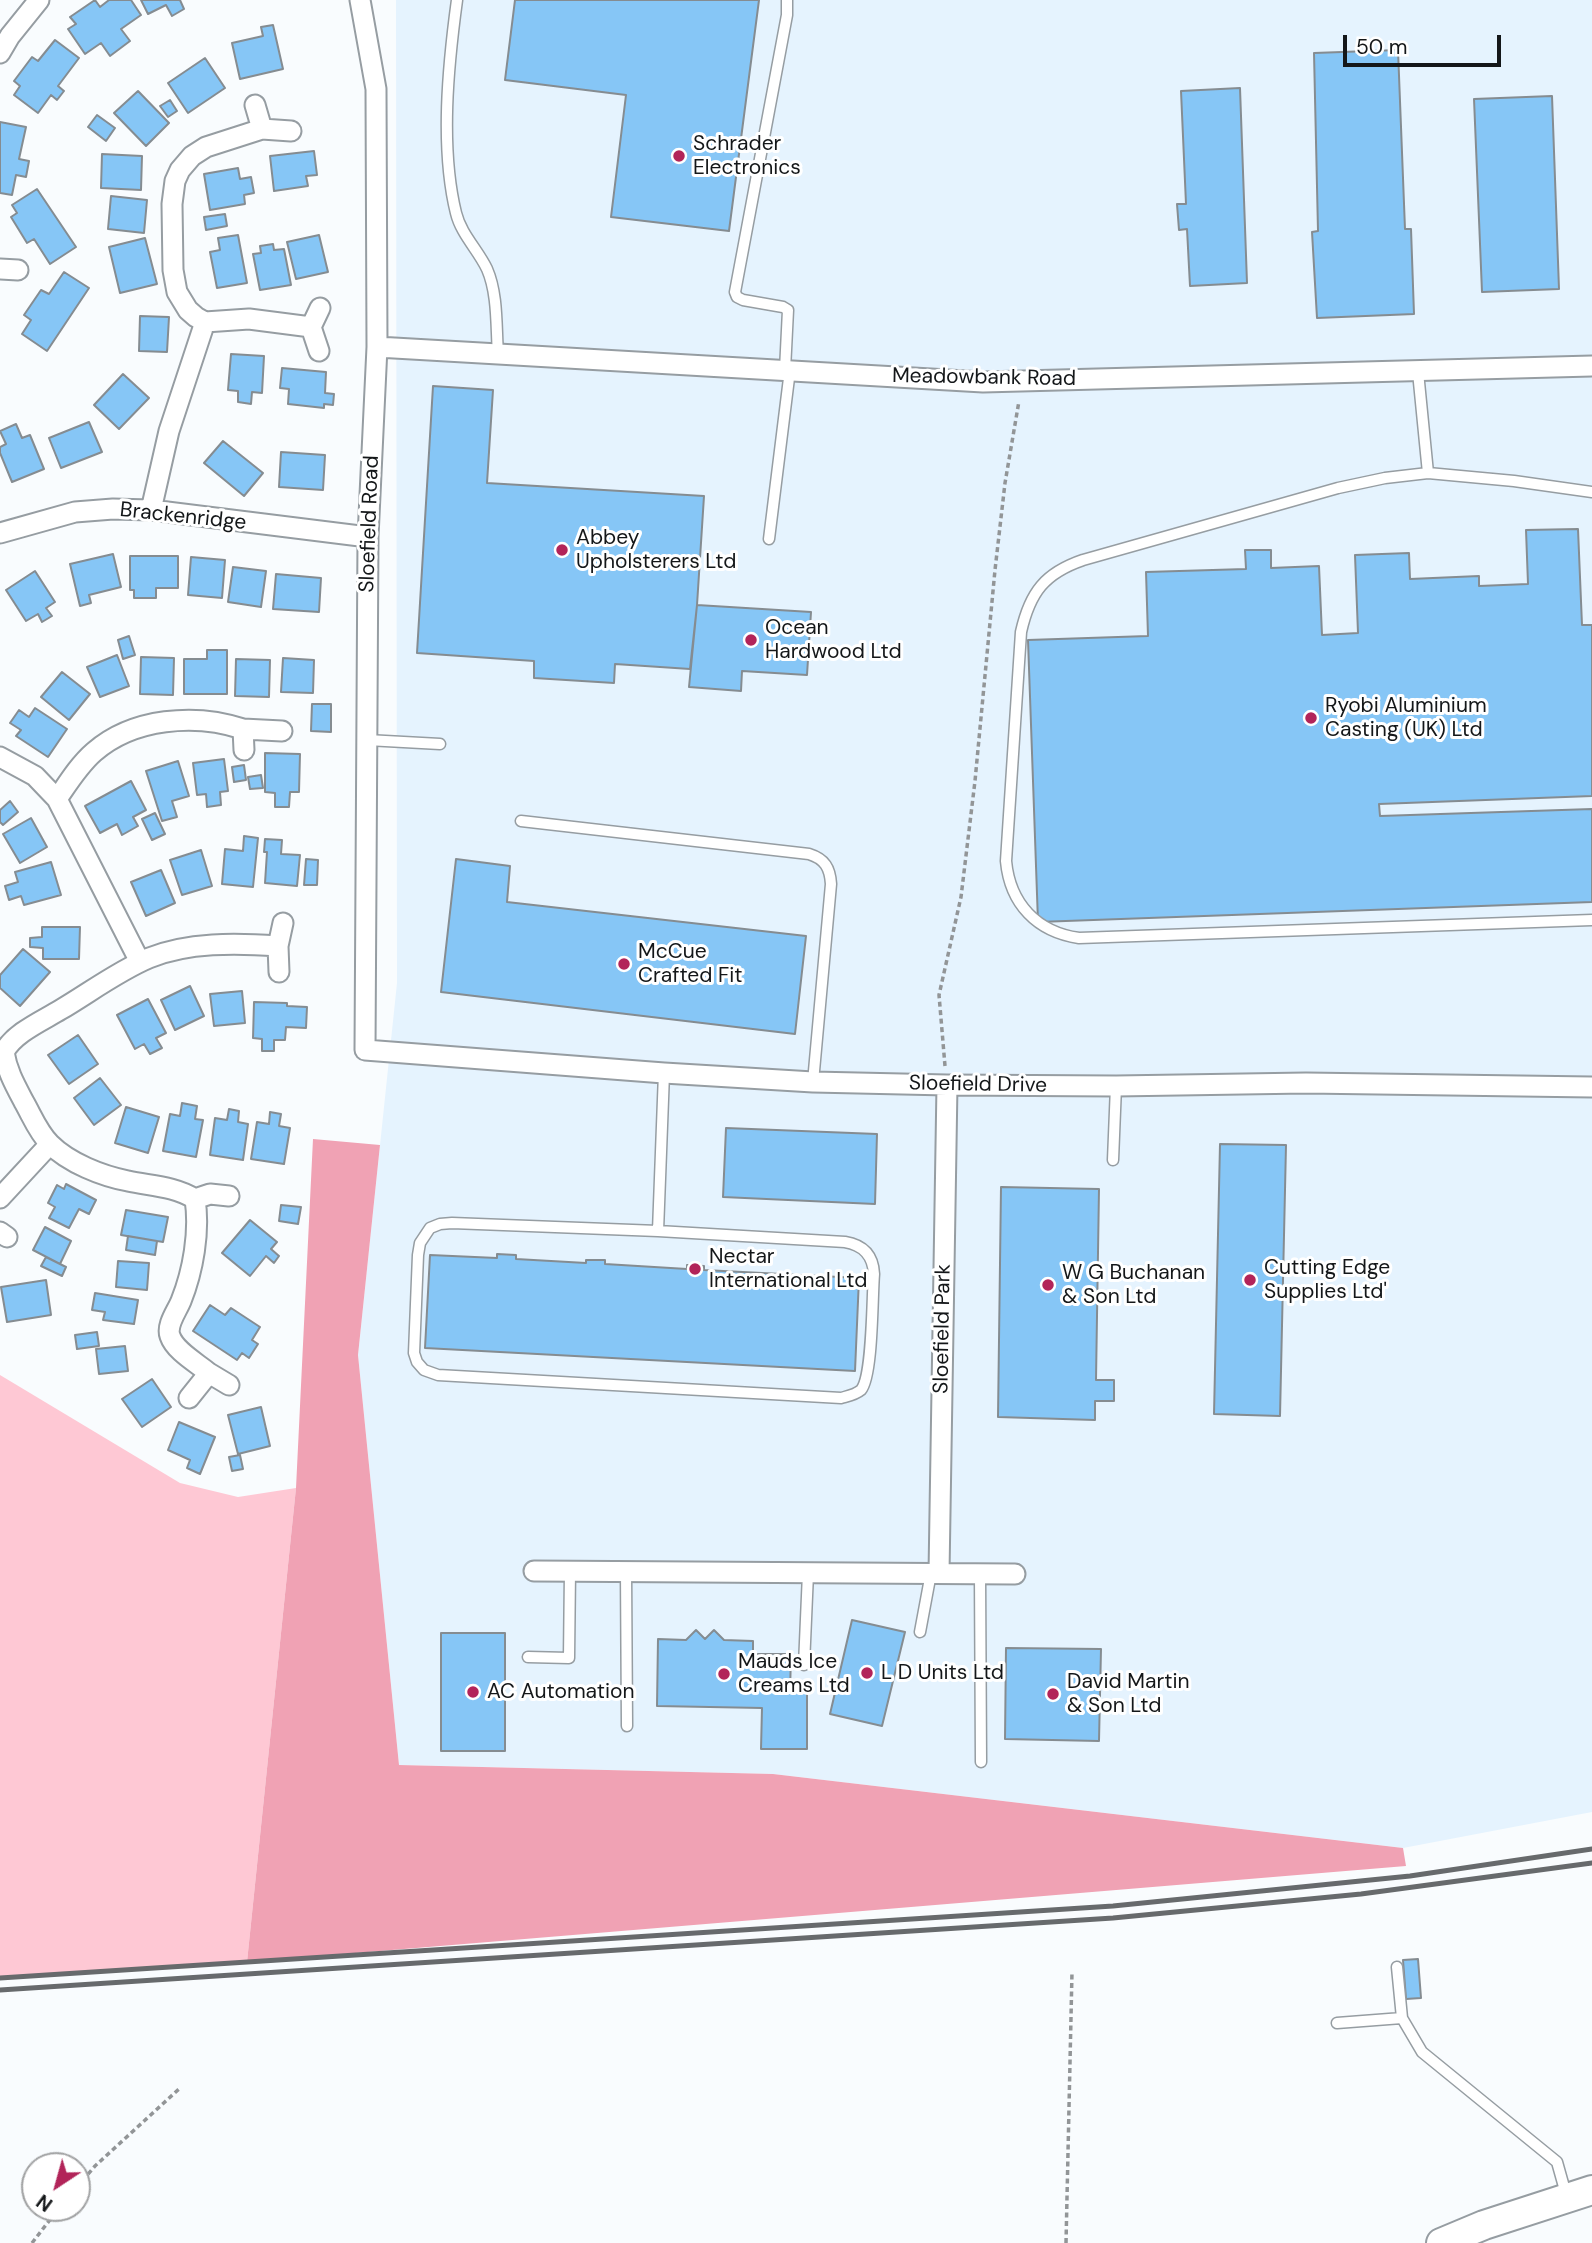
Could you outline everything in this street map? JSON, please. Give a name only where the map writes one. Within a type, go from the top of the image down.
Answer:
[{"type":"main road","points":[[1441,2243],[1484,2225],[1579,2194]]},
{"type":"street","points":[[0,53],[10,36],[40,0]]},
{"type":"street","name":"Sloefield Road","points":[[360,0],[376,89],[377,348],[368,537],[365,1050]]},
{"type":"street","points":[[255,105],[262,129]]},
{"type":"street","points":[[291,131],[262,129],[199,151],[185,163],[175,181],[172,204],[175,281],[177,292],[188,310],[205,322],[249,319],[311,327]]},
{"type":"street","points":[[319,351],[311,327],[320,307]]},
{"type":"street","points":[[151,510],[169,431],[205,322]]},
{"type":"street","name":"Meadowbank Road","points":[[377,348],[983,382],[1592,366]]},
{"type":"street","name":"Brackenridge","points":[[0,533],[75,512],[113,509],[151,510],[368,537]]},
{"type":"street","points":[[58,800],[91,754],[111,740],[138,728],[180,721],[220,722],[243,729],[282,731]]},
{"type":"street","points":[[243,729],[244,750]]},
{"type":"street","points":[[0,757],[35,776],[58,800],[140,962]]},
{"type":"street","points":[[279,972],[278,946],[283,923]]},
{"type":"street","points":[[229,1196],[210,1194],[195,1199],[174,1189],[129,1181],[95,1171],[64,1155],[50,1144],[36,1125],[11,1078],[4,1052],[8,1045],[27,1031],[140,962],[166,953],[195,948],[278,946]]},
{"type":"street","name":"Sloefield Drive","points":[[365,1050],[813,1082],[1116,1086],[1306,1083],[1592,1087]]},
{"type":"street","name":"Sloefield Park","points":[[935,1573],[947,1085]]},
{"type":"street","points":[[0,1198],[50,1144]]},
{"type":"street","points":[[195,1199],[198,1215],[191,1265],[181,1300],[168,1328],[174,1344],[209,1373],[229,1385]]},
{"type":"street","points":[[189,1398],[209,1373]]},
{"type":"street","points":[[534,1571],[1015,1574]]},
{"type":"lane","points":[[457,0],[448,91],[448,138],[453,195],[459,222],[488,272],[492,286],[498,354]]},
{"type":"lane","points":[[769,538],[787,370],[788,310],[741,299],[735,292],[784,29],[787,0]]},
{"type":"lane","points":[[1418,372],[1428,472]]},
{"type":"lane","points":[[1592,492],[1428,472],[1385,478],[1338,488],[1064,567],[1042,583],[1030,601],[1021,632],[1006,861],[1012,891],[1026,912],[1040,925],[1079,938],[1592,920]]},
{"type":"lane","points":[[367,740],[440,744]]},
{"type":"lane","points":[[521,821],[820,858],[830,870],[831,884],[813,1082]]},
{"type":"lane","points":[[658,1231],[664,1073]]},
{"type":"lane","points":[[1113,1160],[1116,1086]]},
{"type":"lane","points":[[452,1223],[658,1231],[845,1242],[865,1250],[872,1261],[874,1274],[868,1373],[860,1391],[841,1398],[438,1375],[424,1370],[417,1362],[414,1345],[418,1250],[426,1232],[434,1225],[452,1223]]},
{"type":"lane","points":[[528,1657],[569,1658],[570,1571]]},
{"type":"lane","points":[[626,1571],[627,1726]]},
{"type":"lane","points":[[804,1665],[808,1573]]},
{"type":"lane","points":[[920,1632],[935,1573]]},
{"type":"lane","points":[[980,1574],[981,1762]]},
{"type":"lane","points":[[1397,1967],[1402,2018],[1422,2053],[1558,2162],[1579,2194]]},
{"type":"lane","points":[[1337,2023],[1402,2018]]},
{"type":"path","points":[[947,1085],[939,995],[961,897],[996,558],[1020,381]]},
{"type":"path","points":[[1066,2243],[1072,1972]]},
{"type":"path","points":[[91,2171],[179,2089]]},
{"type":"path","points":[[32,2243],[49,2222]]},
{"type":"shaded area","points":[[396,0],[1592,0],[1592,1812],[1403,1848],[773,1774],[399,1765],[358,1355],[397,983]]},
{"type":"shaded area","points":[[313,1139],[380,1145],[358,1355],[399,1765],[773,1774],[1403,1848],[1406,1866],[247,1962],[296,1488]]},
{"type":"shaded area","points":[[0,1375],[180,1483],[238,1497],[296,1488],[247,1962],[0,1978]]},
{"type":"building","points":[[95,0],[100,7],[109,0],[131,0],[141,15],[121,29],[130,41],[110,56],[101,43],[85,54],[68,29],[76,24],[70,17]]},
{"type":"building","points":[[141,0],[180,0],[184,9],[172,16],[166,5],[148,14]]},
{"type":"building","name":"Schrader Electronics","points":[[515,0],[759,0],[729,231],[611,217],[626,95],[505,80]]},
{"type":"building","points":[[273,25],[283,69],[240,79],[232,43],[263,36],[261,27]]},
{"type":"building","points":[[55,40],[79,58],[58,86],[64,91],[57,100],[51,95],[38,113],[14,95],[20,86],[14,81],[32,57],[38,61]]},
{"type":"building","points":[[1398,50],[1405,229],[1411,229],[1414,314],[1317,318],[1312,232],[1318,231],[1314,53]]},
{"type":"building","points":[[205,58],[225,88],[188,113],[168,83]]},
{"type":"building","points":[[1240,88],[1247,283],[1190,286],[1187,229],[1179,230],[1177,204],[1186,204],[1181,91]]},
{"type":"building","points":[[138,91],[169,123],[146,146],[114,113]]},
{"type":"building","points":[[1552,96],[1559,289],[1482,292],[1474,99]]},
{"type":"building","points":[[170,100],[177,111],[168,117],[160,106]]},
{"type":"building","points":[[97,115],[115,128],[106,141],[88,127]]},
{"type":"building","points":[[0,122],[26,127],[19,159],[29,161],[26,177],[16,175],[12,195],[0,193]]},
{"type":"building","points":[[314,151],[317,175],[306,176],[308,186],[274,191],[270,156]]},
{"type":"building","points":[[102,154],[142,156],[141,190],[101,188]]},
{"type":"building","points":[[238,168],[240,179],[251,177],[254,193],[244,195],[245,204],[210,210],[204,174]]},
{"type":"building","points":[[37,189],[76,247],[50,264],[34,239],[27,243],[11,217],[17,213],[12,205]]},
{"type":"building","points":[[111,196],[147,200],[144,233],[108,229]]},
{"type":"building","points":[[225,214],[227,226],[206,230],[204,217]]},
{"type":"building","points":[[238,235],[247,283],[217,288],[210,252],[220,250],[218,238]]},
{"type":"building","points":[[319,235],[328,272],[296,279],[287,242]]},
{"type":"building","points":[[145,238],[157,284],[120,293],[109,247]]},
{"type":"building","points":[[273,244],[274,250],[284,249],[291,285],[260,290],[253,254],[261,253],[260,246]]},
{"type":"building","points":[[64,272],[89,288],[47,351],[22,334],[31,320],[24,315],[41,290],[49,294]]},
{"type":"building","points":[[140,316],[169,317],[167,352],[139,351]]},
{"type":"building","points":[[231,354],[264,356],[262,393],[252,392],[251,404],[238,402],[238,391],[228,390]]},
{"type":"building","points":[[282,368],[326,372],[325,393],[334,394],[333,405],[324,404],[324,408],[288,404],[289,389],[280,388]]},
{"type":"building","points":[[123,374],[149,398],[119,429],[94,405]]},
{"type":"building","name":"Abbey Upholsterers Ltd","points":[[433,386],[493,390],[487,483],[704,496],[690,669],[615,664],[614,683],[534,678],[534,661],[417,653]]},
{"type":"building","points":[[89,422],[102,452],[61,468],[49,438]]},
{"type":"building","points":[[16,424],[22,438],[30,435],[44,469],[12,482],[0,453],[0,447],[6,444],[0,431]]},
{"type":"building","points":[[223,441],[263,473],[244,496],[204,463]]},
{"type":"building","points":[[281,452],[325,455],[323,490],[279,487]]},
{"type":"building","name":"Ryobi Aluminium Casting (UK) Ltd","points":[[1578,529],[1582,625],[1592,625],[1592,796],[1379,804],[1380,816],[1592,809],[1592,902],[1038,922],[1028,640],[1148,636],[1146,572],[1246,569],[1245,550],[1271,550],[1271,568],[1319,566],[1322,635],[1358,633],[1355,555],[1409,553],[1410,579],[1479,576],[1479,586],[1528,584],[1526,530]]},
{"type":"building","points":[[113,554],[121,587],[89,595],[91,603],[80,606],[70,564]]},
{"type":"building","points":[[130,556],[178,556],[178,588],[156,588],[156,598],[134,598],[134,590],[130,590]]},
{"type":"building","points":[[191,557],[225,560],[222,598],[188,595]]},
{"type":"building","points":[[233,567],[266,571],[261,607],[228,602]]},
{"type":"building","points":[[35,571],[55,602],[46,608],[52,616],[42,622],[38,614],[26,621],[6,590]]},
{"type":"building","points":[[276,574],[321,578],[319,612],[273,609]]},
{"type":"building","name":"Ocean Hardwood Ltd","points":[[697,605],[811,612],[807,675],[742,671],[741,691],[689,687]]},
{"type":"building","points":[[129,636],[135,655],[123,659],[118,640]]},
{"type":"building","points":[[207,650],[227,650],[227,694],[184,694],[184,659],[207,659]]},
{"type":"building","points":[[117,655],[129,686],[100,697],[87,667]]},
{"type":"building","points":[[141,657],[174,658],[173,695],[140,694]]},
{"type":"building","points":[[283,658],[314,660],[313,693],[281,692]]},
{"type":"building","points":[[236,659],[270,660],[269,697],[235,696]]},
{"type":"building","points":[[62,672],[90,694],[69,720],[41,697]]},
{"type":"building","points":[[312,704],[331,704],[331,732],[311,731]]},
{"type":"building","points":[[35,708],[67,729],[48,757],[16,736],[21,730],[10,723],[19,710],[29,717]]},
{"type":"building","points":[[265,753],[300,754],[299,792],[290,792],[289,807],[275,807],[275,793],[265,792]]},
{"type":"building","points":[[224,759],[228,791],[220,792],[221,805],[207,807],[206,794],[197,795],[193,763]]},
{"type":"building","points":[[178,761],[189,796],[172,801],[177,817],[162,821],[146,771]]},
{"type":"building","points":[[244,765],[246,780],[234,782],[232,767]]},
{"type":"building","points":[[261,775],[263,788],[250,789],[248,777]]},
{"type":"building","points":[[131,781],[146,810],[133,817],[138,826],[122,835],[117,824],[100,833],[85,806]]},
{"type":"building","points":[[10,801],[18,812],[3,825],[0,822],[0,810]]},
{"type":"building","points":[[155,813],[165,834],[152,840],[142,819]]},
{"type":"building","points":[[31,818],[47,847],[20,863],[3,834]]},
{"type":"building","points":[[244,836],[258,838],[253,887],[222,884],[225,849],[243,851]]},
{"type":"building","points":[[265,839],[282,840],[281,854],[300,855],[297,886],[265,883]]},
{"type":"building","points":[[201,850],[212,886],[182,895],[170,860]]},
{"type":"building","points":[[306,859],[318,860],[317,885],[304,885]]},
{"type":"building","name":"McCue Crafted Fit","points":[[456,859],[510,866],[507,902],[806,936],[795,1034],[441,992]]},
{"type":"building","points":[[51,862],[61,895],[24,905],[21,896],[9,900],[5,886],[18,882],[15,872]]},
{"type":"building","points":[[161,870],[175,903],[146,916],[131,882]]},
{"type":"building","points":[[42,927],[80,927],[79,959],[43,959],[43,948],[30,947],[30,938],[42,937]]},
{"type":"building","points":[[23,949],[50,972],[20,1006],[0,988],[0,975]]},
{"type":"building","points":[[190,986],[204,1016],[175,1030],[161,1000]]},
{"type":"building","points":[[242,991],[245,1023],[214,1026],[210,994]]},
{"type":"building","points":[[148,999],[166,1033],[156,1038],[162,1048],[150,1054],[144,1044],[135,1049],[117,1015]]},
{"type":"building","points":[[254,1002],[287,1003],[287,1006],[307,1007],[306,1028],[286,1027],[285,1040],[274,1040],[274,1051],[262,1051],[262,1039],[253,1038]]},
{"type":"building","points":[[78,1035],[98,1064],[69,1084],[48,1055]]},
{"type":"building","points":[[100,1078],[121,1105],[94,1125],[74,1098]]},
{"type":"building","points":[[182,1103],[197,1106],[195,1119],[203,1120],[196,1157],[163,1151],[170,1114],[180,1116]]},
{"type":"building","points":[[126,1107],[159,1117],[148,1153],[115,1143]]},
{"type":"building","points":[[229,1109],[239,1111],[238,1122],[248,1124],[243,1160],[210,1155],[215,1118],[227,1120]]},
{"type":"building","points":[[270,1112],[281,1114],[279,1126],[290,1128],[284,1164],[251,1159],[257,1122],[269,1124]]},
{"type":"building","points":[[726,1128],[877,1134],[875,1204],[723,1197]]},
{"type":"building","name":"Cutting Edge Supplies Ltd'","points":[[1220,1144],[1286,1145],[1280,1416],[1214,1414]]},
{"type":"building","points":[[66,1184],[96,1200],[89,1214],[79,1209],[69,1228],[49,1218],[55,1207],[48,1203],[57,1185],[64,1189]]},
{"type":"building","name":"W G Buchanan & Son Ltd","points":[[1001,1187],[1099,1189],[1096,1380],[1114,1380],[1114,1401],[1095,1401],[1095,1420],[998,1417]]},
{"type":"building","points":[[281,1205],[301,1207],[298,1224],[279,1221]]},
{"type":"building","points":[[126,1210],[168,1217],[163,1242],[121,1235]]},
{"type":"building","points":[[250,1220],[277,1242],[271,1249],[279,1256],[274,1263],[266,1256],[250,1276],[222,1253]]},
{"type":"building","points":[[45,1227],[71,1241],[60,1264],[33,1250]]},
{"type":"building","points":[[128,1236],[157,1241],[155,1255],[126,1250]]},
{"type":"building","points":[[497,1254],[516,1255],[516,1259],[586,1263],[586,1260],[605,1260],[605,1264],[687,1269],[687,1265],[704,1266],[704,1270],[859,1278],[855,1371],[425,1348],[430,1255],[497,1258]]},
{"type":"building","points":[[46,1257],[66,1267],[62,1276],[41,1266]]},
{"type":"building","points":[[118,1261],[149,1263],[147,1290],[116,1287]]},
{"type":"building","points":[[46,1280],[51,1315],[7,1322],[1,1287]]},
{"type":"building","points":[[95,1293],[138,1300],[134,1324],[103,1320],[105,1312],[92,1310]]},
{"type":"building","points":[[210,1305],[225,1315],[231,1308],[260,1327],[252,1340],[258,1344],[249,1358],[242,1353],[237,1360],[193,1331]]},
{"type":"building","points":[[97,1332],[99,1346],[77,1349],[75,1335]]},
{"type":"building","points":[[125,1346],[128,1371],[99,1374],[96,1349]]},
{"type":"building","points":[[152,1379],[171,1407],[142,1427],[122,1399]]},
{"type":"building","points":[[261,1407],[270,1446],[238,1454],[228,1415]]},
{"type":"building","points":[[179,1422],[215,1437],[200,1474],[187,1468],[190,1460],[168,1450]]},
{"type":"building","points":[[240,1455],[243,1469],[232,1471],[229,1457]]},
{"type":"building","name":"L D Units Ltd","points":[[852,1620],[905,1632],[882,1726],[830,1714]]},
{"type":"building","name":"Mauds Ice Creams Ltd","points":[[696,1630],[705,1639],[714,1630],[724,1640],[753,1641],[753,1654],[791,1654],[790,1693],[807,1693],[807,1749],[761,1749],[762,1708],[657,1706],[658,1639],[686,1640]]},
{"type":"building","name":"AC Automation","points":[[441,1633],[505,1633],[505,1751],[441,1751]]},
{"type":"building","name":"David Martin & Son Ltd","points":[[1006,1648],[1101,1649],[1099,1741],[1005,1739]]},
{"type":"building","points":[[1418,1959],[1421,1998],[1406,1999],[1403,1960]]},
{"type":"railway","points":[[0,1978],[1113,1906],[1410,1876],[1592,1849]]},
{"type":"railway","points":[[0,1990],[1113,1918],[1361,1894],[1592,1863]]},
{"type":"place","name":"Schrader Electronics","points":[[679,156]]},
{"type":"place","name":"Abbey Upholsterers Ltd","points":[[562,550]]},
{"type":"place","name":"Ocean Hardwood Ltd","points":[[751,640]]},
{"type":"place","name":"Ryobi Aluminium Casting (UK) Ltd","points":[[1311,718]]},
{"type":"place","name":"McCue Crafted Fit","points":[[624,964]]},
{"type":"place","name":"Nectar International Ltd","points":[[695,1269]]},
{"type":"place","name":"Cutting Edge Supplies Ltd'","points":[[1250,1280]]},
{"type":"place","name":"W G Buchanan & Son Ltd","points":[[1048,1285]]},
{"type":"place","name":"L D Units Ltd","points":[[867,1673]]},
{"type":"place","name":"Mauds Ice Creams Ltd","points":[[724,1674]]},
{"type":"place","name":"AC Automation","points":[[473,1692]]},
{"type":"place","name":"David Martin & Son Ltd","points":[[1053,1694]]}]
